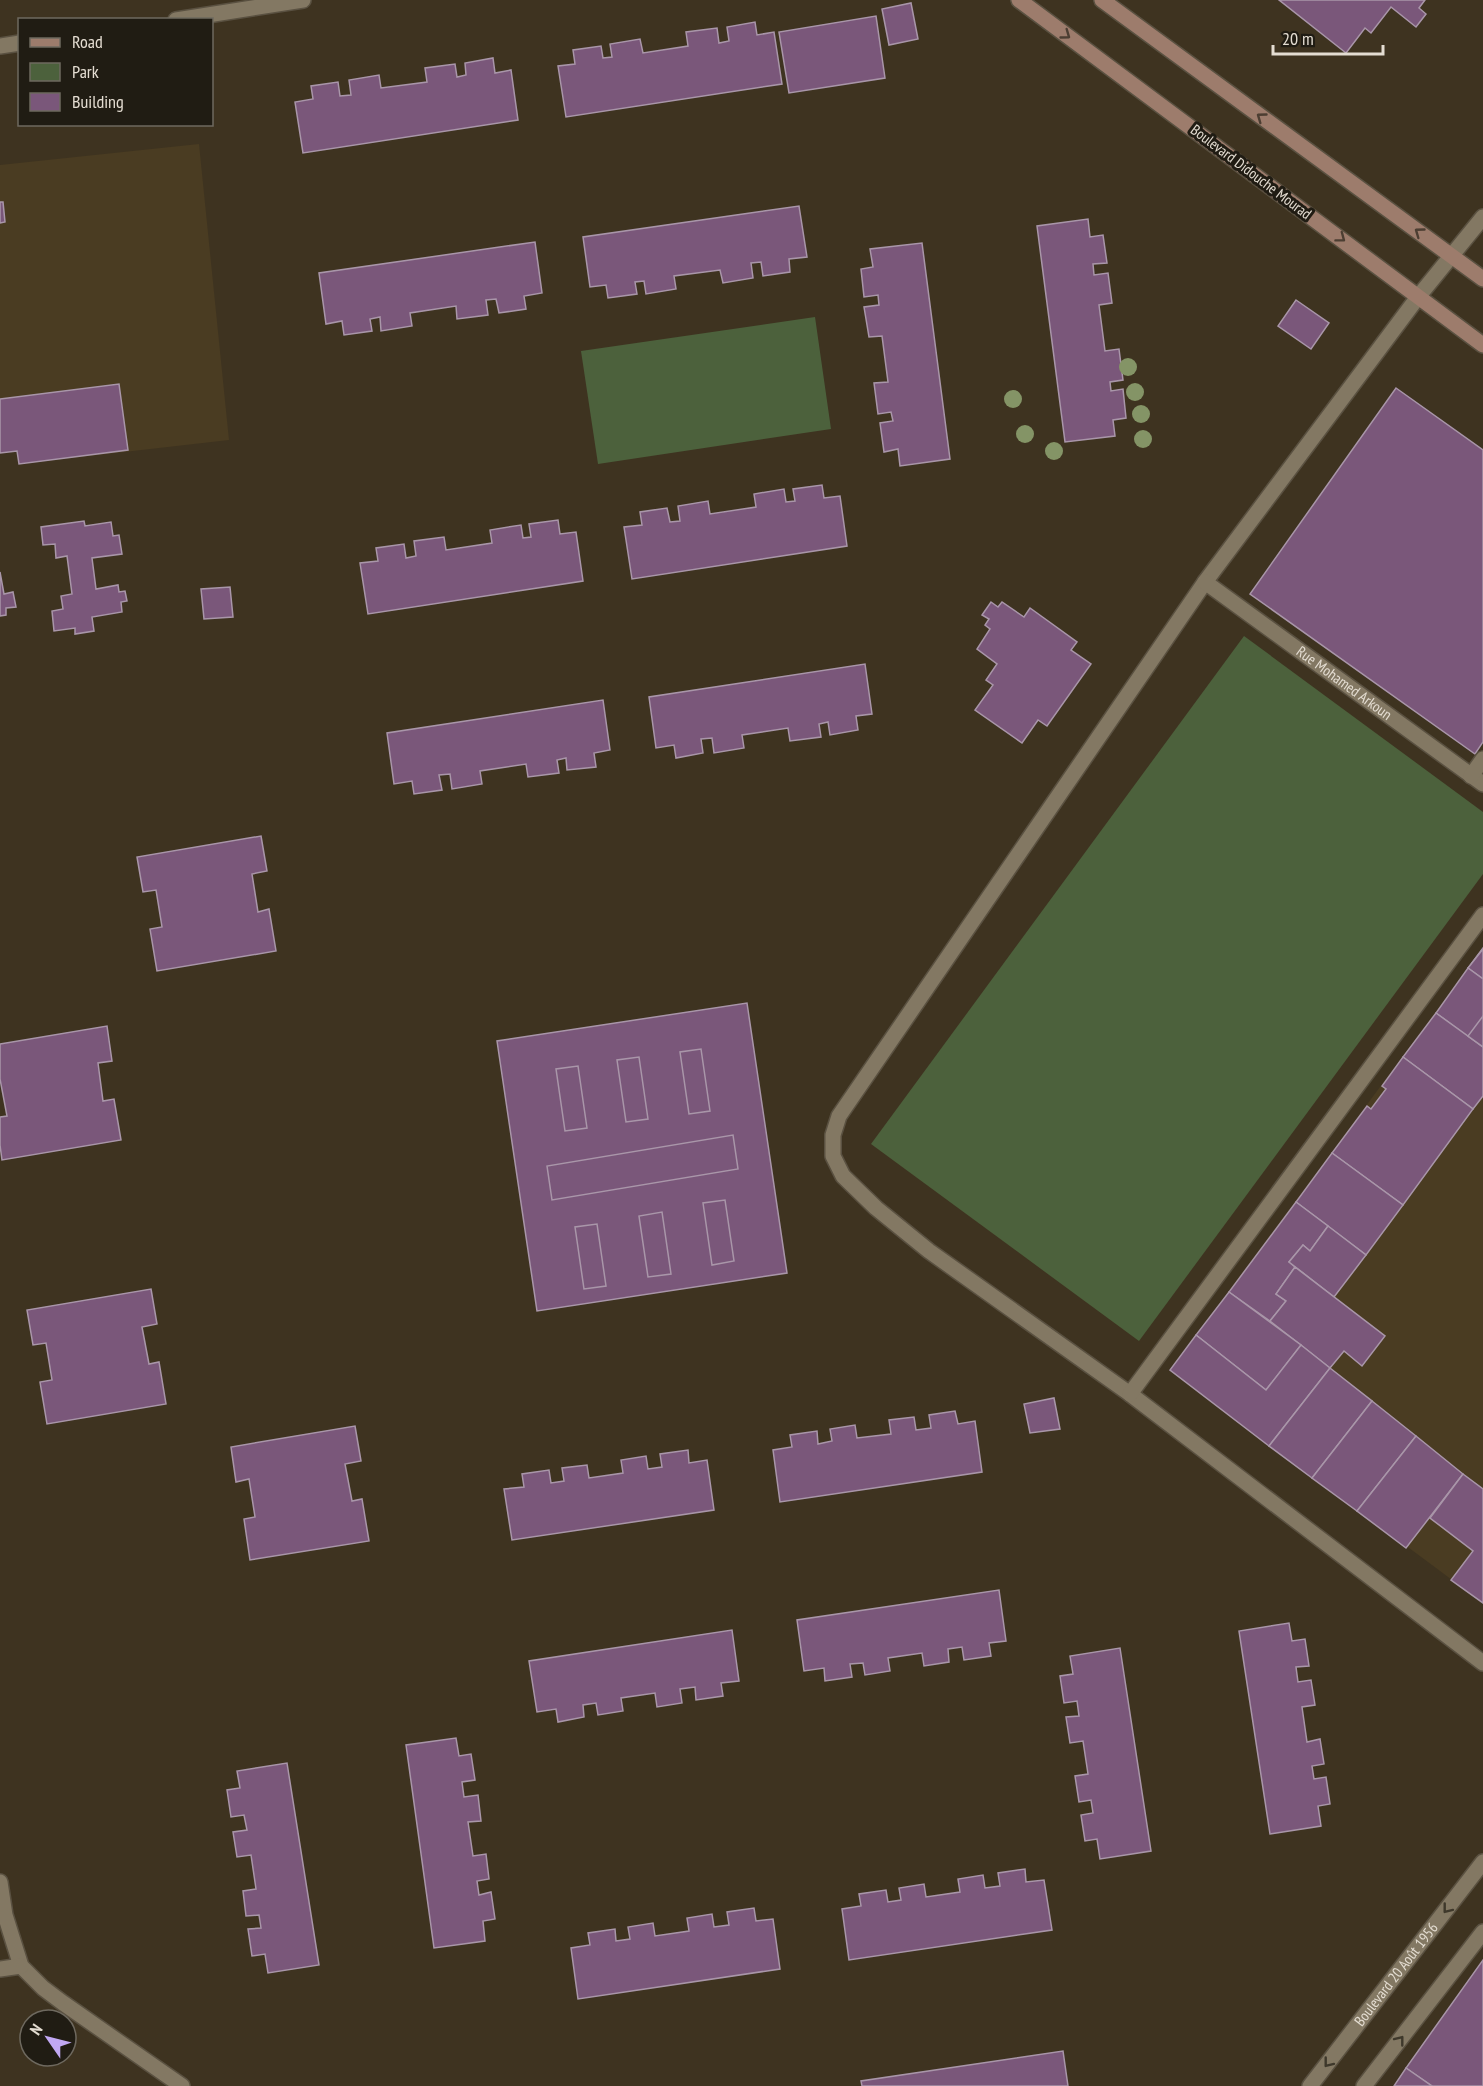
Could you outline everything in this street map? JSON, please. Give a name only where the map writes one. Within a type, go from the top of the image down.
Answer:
[{"type":"main road","name":"Boulevard Didouche Mourad","points":[[1019,0],[1483,345]]},
{"type":"main road","points":[[1102,0],[1483,279]]},
{"type":"street","points":[[189,18],[303,0]]},
{"type":"street","points":[[0,46],[18,43]]},
{"type":"street","points":[[1483,217],[1418,297],[1205,582],[839,1116],[833,1135],[833,1156],[843,1176],[876,1208],[929,1251],[1130,1394],[1483,1663]]},
{"type":"street","name":"Rue Mohamed Arkoun","points":[[1205,582],[1477,780]]},
{"type":"street","points":[[1477,780],[1483,759]]},
{"type":"street","points":[[1130,1394],[1483,915]]},
{"type":"street","name":"Boulevard 20 Août 1956","points":[[1310,2086],[1483,1862]]},
{"type":"street","points":[[0,1882],[2,1916],[21,1966],[43,1988],[63,2003],[182,2086]]},
{"type":"street","points":[[1364,2086],[1483,1932]]},
{"type":"street","points":[[0,1969],[21,1966]]},
{"type":"shaded area","points":[[199,144],[229,440],[19,464],[17,451],[0,453],[0,165]]},
{"type":"shaded area","points":[[1483,948],[1483,1603],[1170,1370]]},
{"type":"green space","points":[[815,317],[831,429],[598,464],[581,351]]},
{"type":"green space","points":[[1244,636],[1483,812],[1483,874],[1139,1341],[871,1144]]},
{"type":"building","points":[[1279,0],[1425,0],[1419,8],[1426,14],[1416,27],[1391,7],[1371,33],[1365,28],[1346,53]]},
{"type":"building","points":[[911,3],[918,39],[889,45],[882,9]]},
{"type":"building","points":[[876,16],[885,78],[789,93],[779,32]]},
{"type":"building","points":[[755,22],[757,35],[774,32],[782,84],[566,117],[558,66],[575,64],[573,50],[601,46],[603,58],[612,57],[610,44],[640,39],[643,53],[688,46],[686,32],[717,28],[719,43],[729,41],[727,27]]},
{"type":"building","points":[[493,58],[495,73],[511,70],[518,120],[303,153],[295,102],[313,99],[311,86],[338,82],[340,96],[351,95],[349,80],[379,75],[381,88],[427,82],[425,68],[455,64],[457,77],[466,75],[465,63]]},
{"type":"building","points":[[0,202],[3,202],[5,222],[0,223]]},
{"type":"building","points":[[799,206],[807,257],[789,259],[790,272],[763,276],[761,262],[751,263],[753,278],[723,283],[720,270],[674,276],[676,289],[646,294],[644,281],[635,282],[637,294],[608,298],[606,285],[590,287],[583,237]]},
{"type":"building","points":[[1088,219],[1090,237],[1103,235],[1107,263],[1093,264],[1094,275],[1108,273],[1112,303],[1099,305],[1105,351],[1119,349],[1123,380],[1110,382],[1111,391],[1123,389],[1126,418],[1113,420],[1115,436],[1065,442],[1037,226]]},
{"type":"building","points":[[535,242],[542,293],[524,296],[526,309],[499,313],[496,299],[486,300],[488,315],[457,319],[456,306],[410,313],[412,326],[381,331],[380,317],[370,319],[372,331],[344,335],[342,321],[326,324],[319,273]]},
{"type":"building","points":[[922,243],[950,459],[900,466],[898,449],[884,452],[880,423],[893,421],[891,412],[878,414],[874,383],[888,382],[882,336],[869,337],[864,307],[879,305],[878,295],[864,297],[861,269],[873,267],[870,249]]},
{"type":"building","points":[[1296,300],[1329,323],[1311,349],[1278,326]]},
{"type":"building","points":[[119,384],[128,450],[19,464],[17,451],[0,453],[0,399]]},
{"type":"building","points":[[1396,388],[1483,450],[1483,742],[1475,754],[1250,594]]},
{"type":"building","points":[[822,485],[824,498],[840,496],[847,546],[632,579],[624,527],[642,525],[640,512],[667,508],[670,522],[680,521],[678,506],[708,501],[710,514],[756,507],[754,494],[784,489],[786,502],[795,501],[793,489]]},
{"type":"building","points":[[558,520],[560,534],[576,532],[583,581],[368,614],[360,563],[378,561],[376,548],[404,544],[406,558],[416,556],[414,541],[444,537],[446,550],[492,543],[490,530],[521,525],[523,538],[531,537],[529,524]]},
{"type":"building","points":[[84,521],[85,526],[111,522],[113,536],[119,535],[122,554],[92,558],[96,589],[118,585],[119,592],[125,591],[127,601],[121,602],[122,612],[92,617],[94,631],[75,634],[75,628],[54,631],[52,611],[63,609],[61,596],[72,594],[67,556],[56,558],[55,544],[43,545],[41,527]]},
{"type":"building","points":[[0,572],[4,594],[13,592],[16,607],[6,608],[6,615],[0,616]]},
{"type":"building","points":[[230,587],[233,617],[204,619],[201,589]]},
{"type":"building","points":[[991,602],[998,607],[1002,602],[1024,617],[1030,608],[1077,642],[1071,650],[1091,664],[1047,726],[1038,720],[1022,743],[975,710],[993,685],[986,680],[997,664],[977,649],[990,629],[985,625],[989,619],[982,615]]},
{"type":"building","points":[[865,664],[872,714],[856,716],[858,730],[830,735],[828,722],[819,724],[821,737],[790,741],[788,728],[742,735],[744,748],[714,753],[712,738],[701,739],[703,753],[676,758],[674,745],[656,748],[649,697]]},
{"type":"building","points":[[603,700],[610,750],[594,753],[596,767],[567,770],[566,758],[557,760],[559,773],[528,777],[526,764],[480,771],[482,784],[452,789],[450,774],[439,775],[442,790],[414,794],[412,781],[394,784],[387,733]]},
{"type":"building","points":[[261,836],[267,871],[252,874],[258,912],[269,909],[276,951],[157,971],[150,929],[162,927],[156,890],[143,892],[137,857]]},
{"type":"building","points":[[1483,948],[1483,979],[1468,968]]},
{"type":"building","points":[[1483,949],[1483,979],[1468,968]]},
{"type":"building","points":[[1468,968],[1483,979],[1483,1048],[1436,1013]]},
{"type":"building","points":[[747,1003],[787,1273],[537,1311],[497,1041]]},
{"type":"building","points":[[1436,1013],[1483,1047],[1483,1096],[1473,1109],[1403,1057]]},
{"type":"building","points":[[1483,1016],[1483,1047],[1468,1036]]},
{"type":"building","points":[[107,1026],[112,1061],[98,1063],[103,1101],[114,1099],[121,1140],[2,1160],[0,1117],[7,1116],[0,1079],[0,1044]]},
{"type":"building","points":[[701,1049],[710,1111],[689,1114],[680,1052]]},
{"type":"building","points":[[639,1057],[648,1119],[626,1122],[617,1060]]},
{"type":"building","points":[[1403,1057],[1473,1109],[1403,1205],[1332,1153],[1367,1106],[1371,1109],[1386,1089],[1382,1086]]},
{"type":"building","points":[[578,1066],[587,1128],[565,1131],[556,1069]]},
{"type":"building","points":[[733,1135],[738,1169],[552,1200],[547,1166]]},
{"type":"building","points":[[1332,1153],[1403,1205],[1366,1255],[1296,1202]]},
{"type":"building","points":[[725,1200],[734,1261],[712,1265],[703,1203]]},
{"type":"building","points":[[1296,1202],[1328,1226],[1310,1251],[1303,1245],[1289,1262],[1295,1267],[1276,1294],[1286,1301],[1270,1321],[1229,1292]]},
{"type":"building","points":[[662,1212],[671,1274],[648,1277],[639,1216]]},
{"type":"building","points":[[597,1224],[606,1286],[584,1289],[575,1227]]},
{"type":"building","points":[[1328,1226],[1366,1255],[1334,1297],[1289,1262],[1303,1245],[1310,1251]]},
{"type":"building","points":[[1295,1267],[1385,1336],[1362,1366],[1344,1351],[1330,1368],[1270,1321],[1286,1301],[1276,1294]]},
{"type":"building","points":[[151,1289],[157,1324],[142,1327],[149,1364],[159,1362],[166,1404],[47,1424],[40,1382],[52,1380],[46,1343],[33,1345],[27,1310]]},
{"type":"building","points":[[1229,1292],[1301,1345],[1266,1390],[1196,1335]]},
{"type":"building","points":[[1196,1335],[1266,1390],[1301,1345],[1330,1368],[1269,1446],[1170,1370]]},
{"type":"building","points":[[1330,1368],[1372,1401],[1312,1478],[1269,1446]]},
{"type":"building","points":[[1054,1398],[1060,1429],[1030,1433],[1024,1404]]},
{"type":"building","points":[[1372,1401],[1416,1436],[1357,1511],[1312,1478]]},
{"type":"building","points":[[955,1411],[958,1424],[975,1421],[982,1472],[780,1502],[773,1450],[792,1447],[790,1435],[817,1431],[818,1444],[832,1441],[830,1429],[855,1425],[857,1438],[891,1434],[889,1420],[914,1417],[916,1430],[931,1428],[929,1415]]},
{"type":"building","points":[[355,1426],[361,1461],[345,1464],[352,1501],[362,1499],[369,1541],[250,1560],[244,1519],[255,1517],[249,1479],[236,1482],[231,1447]]},
{"type":"building","points":[[1416,1436],[1463,1474],[1406,1548],[1357,1511]]},
{"type":"building","points":[[688,1450],[689,1463],[707,1460],[714,1510],[512,1540],[504,1489],[524,1487],[522,1474],[549,1470],[551,1483],[564,1481],[562,1468],[587,1465],[589,1478],[623,1473],[621,1460],[646,1456],[648,1469],[662,1467],[660,1454]]},
{"type":"building","points":[[1463,1474],[1483,1489],[1483,1603],[1451,1580],[1473,1551],[1430,1518]]},
{"type":"building","points":[[999,1590],[1006,1641],[989,1643],[991,1656],[964,1660],[962,1647],[948,1649],[949,1662],[924,1666],[922,1653],[888,1658],[890,1671],[865,1675],[863,1663],[850,1664],[852,1677],[825,1681],[824,1668],[804,1671],[797,1620]]},
{"type":"building","points":[[1289,1623],[1292,1641],[1305,1639],[1309,1666],[1296,1667],[1298,1682],[1311,1680],[1315,1705],[1302,1707],[1307,1742],[1320,1739],[1324,1764],[1312,1766],[1314,1779],[1326,1777],[1330,1804],[1318,1806],[1321,1826],[1270,1834],[1239,1631]]},
{"type":"building","points":[[732,1630],[739,1681],[721,1683],[723,1696],[696,1700],[695,1687],[680,1689],[682,1703],[657,1707],[655,1693],[621,1698],[623,1711],[598,1715],[596,1703],[583,1705],[584,1717],[558,1722],[556,1709],[537,1712],[529,1661]]},
{"type":"building","points":[[1120,1648],[1151,1851],[1100,1859],[1097,1839],[1085,1841],[1081,1815],[1093,1813],[1091,1800],[1079,1802],[1075,1776],[1088,1774],[1083,1741],[1070,1743],[1066,1717],[1079,1716],[1077,1701],[1064,1703],[1060,1676],[1073,1674],[1070,1656]]},
{"type":"building","points":[[456,1738],[459,1756],[471,1754],[475,1780],[462,1782],[464,1797],[478,1795],[481,1821],[468,1822],[473,1856],[486,1854],[489,1879],[477,1881],[479,1895],[491,1892],[495,1919],[483,1921],[485,1941],[434,1948],[406,1745]]},
{"type":"building","points":[[287,1763],[319,1965],[268,1973],[265,1954],[252,1956],[248,1929],[261,1928],[259,1915],[246,1916],[243,1891],[256,1889],[251,1855],[237,1857],[233,1832],[247,1830],[244,1815],[231,1817],[227,1790],[240,1788],[237,1771]]},
{"type":"building","points":[[1025,1869],[1026,1882],[1044,1880],[1052,1930],[849,1960],[842,1909],[861,1906],[859,1894],[886,1890],[888,1902],[901,1900],[899,1888],[924,1884],[926,1897],[960,1892],[958,1879],[983,1875],[985,1888],[1000,1886],[998,1873]]},
{"type":"building","points":[[754,1908],[756,1921],[773,1919],[780,1969],[578,1999],[571,1948],[590,1945],[588,1933],[615,1929],[616,1941],[630,1939],[628,1927],[653,1923],[655,1936],[689,1931],[687,1918],[712,1914],[714,1927],[729,1925],[727,1912]]},
{"type":"building","points":[[1483,1960],[1483,2086],[1432,2086],[1406,2068]]},
{"type":"building","points":[[1063,2051],[1068,2086],[862,2086],[861,2081]]},
{"type":"building","points":[[1406,2068],[1432,2086],[1394,2086]]}]
